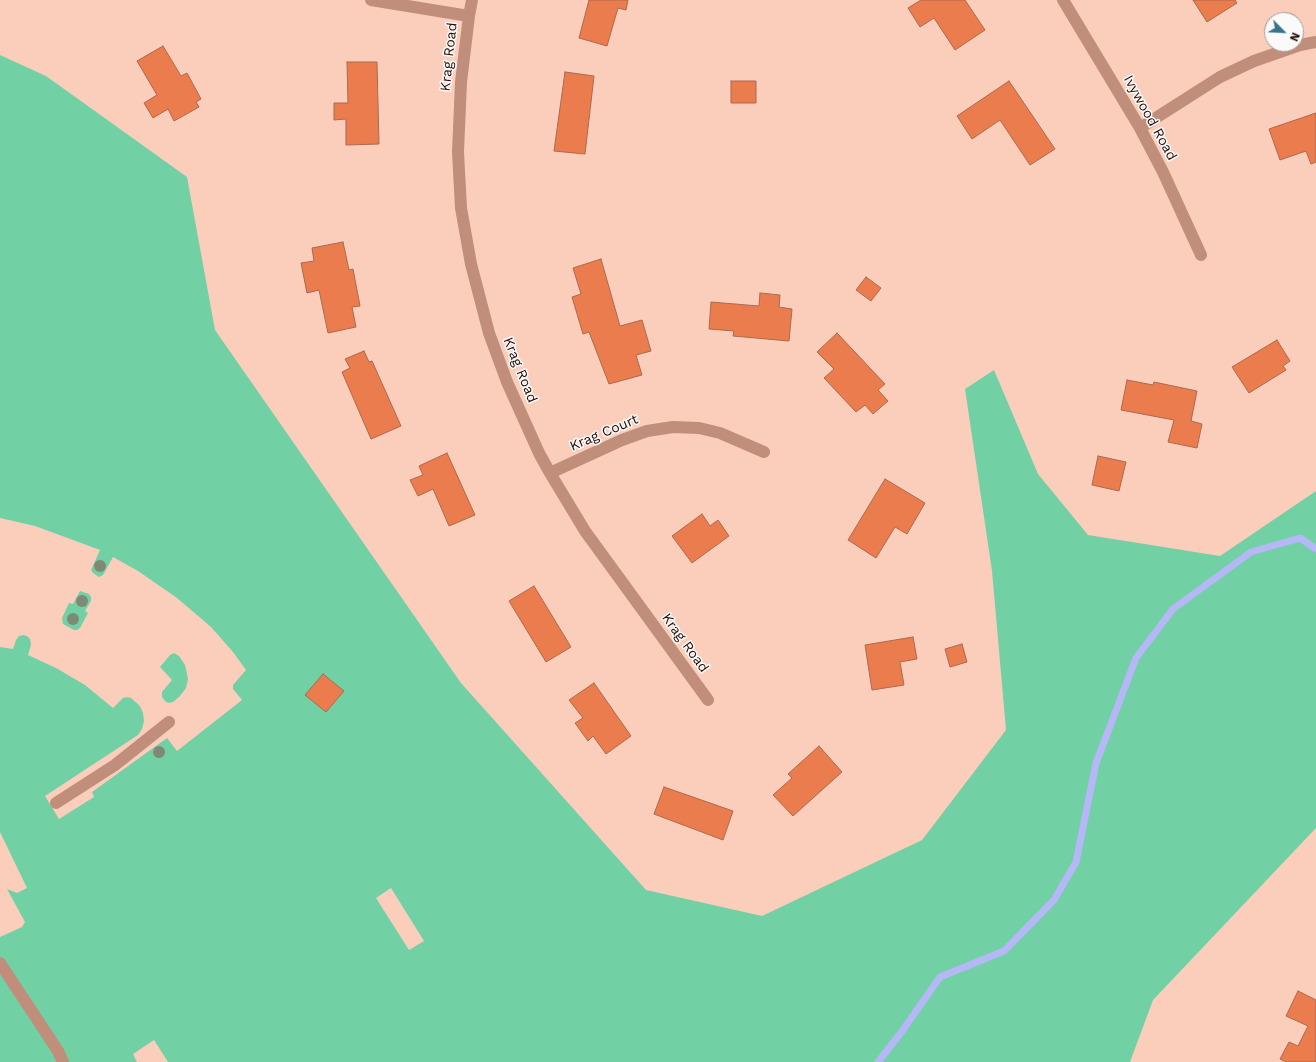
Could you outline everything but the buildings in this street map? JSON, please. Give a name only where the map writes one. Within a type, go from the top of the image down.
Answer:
[{"type":"street","points":[[371,0],[469,16]]},
{"type":"street","name":"Krag Road","points":[[472,0],[461,82],[458,152],[462,208],[470,264],[489,333],[507,382],[539,453],[550,473],[585,531],[708,700]]},
{"type":"street","name":"Ivywood Road","points":[[1063,0],[1140,128],[1163,172],[1201,255]]},
{"type":"street","points":[[1140,128],[1220,77],[1254,61],[1300,45],[1316,42]]},
{"type":"street","name":"Krag Court","points":[[550,473],[622,440],[647,431],[673,427],[699,428],[720,433],[764,452]]},
{"type":"street","points":[[56,803],[115,765],[169,722]]},
{"type":"street","points":[[0,963],[58,1051],[62,1062]]},
{"type":"green space","points":[[0,55],[46,76],[187,177],[215,330],[461,683],[646,890],[762,916],[922,840],[1006,730],[992,571],[965,389],[994,370],[1038,474],[1088,535],[1220,556],[1316,491],[1316,828],[1153,1000],[1130,1062],[168,1062],[154,1040],[133,1054],[137,1062],[0,1062],[0,937],[22,927],[25,922],[7,889],[17,893],[27,888],[0,832],[0,647],[13,649],[19,636],[27,636],[30,639],[31,645],[28,655],[56,668],[85,685],[113,708],[123,698],[127,697],[131,698],[140,706],[143,713],[144,721],[142,729],[138,735],[45,796],[59,819],[94,797],[92,792],[167,738],[177,751],[242,700],[233,689],[233,685],[246,670],[233,652],[211,627],[177,598],[138,571],[113,557],[103,575],[99,577],[91,570],[100,550],[35,526],[0,518]],"holes":[[[391,888],[424,941],[409,950],[376,898]]]},
{"type":"green space","points":[[80,591],[89,594],[91,601],[85,611],[88,613],[80,628],[74,630],[63,624],[62,618],[69,603],[73,604]]},
{"type":"green space","points":[[174,653],[179,656],[185,665],[188,679],[186,688],[179,697],[173,702],[168,703],[162,697],[162,692],[172,680],[160,667],[170,655]]},
{"type":"waterway","points":[[878,1062],[900,1034],[940,977],[1004,951],[1054,900],[1076,862],[1096,763],[1136,658],[1173,609],[1251,552],[1300,538],[1316,549]]}]
